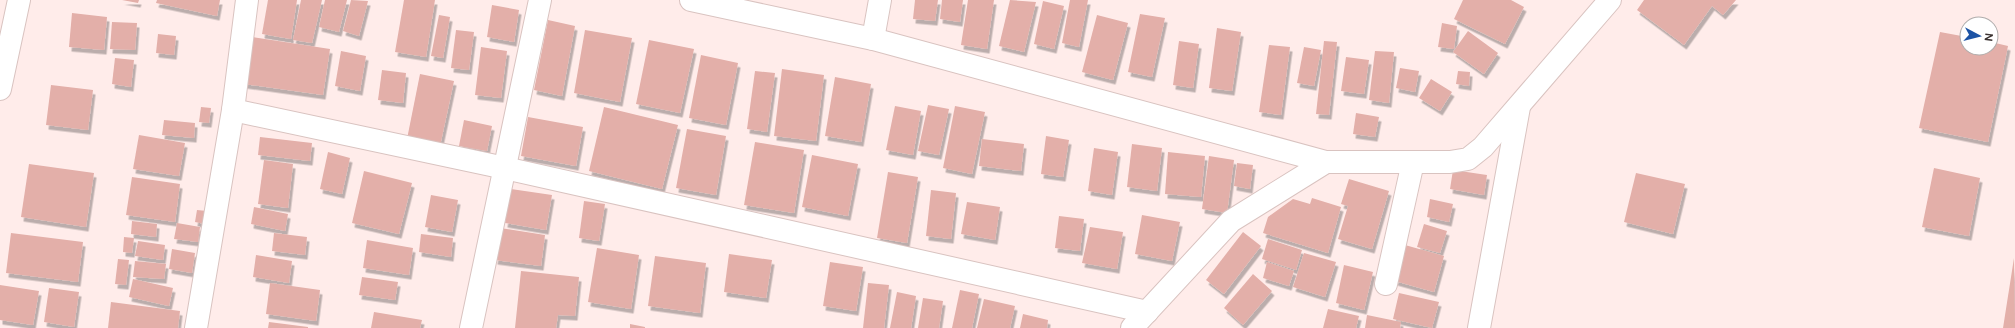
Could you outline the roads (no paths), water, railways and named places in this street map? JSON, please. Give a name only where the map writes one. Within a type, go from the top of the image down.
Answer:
[{"type":"street","points":[[0,89],[19,0]]},
{"type":"street","points":[[196,328],[233,110],[247,0]]},
{"type":"street","points":[[471,328],[540,0]]},
{"type":"street","points":[[691,0],[873,40],[1326,162],[1450,162],[1468,159],[1483,148],[1610,0]]},
{"type":"street","points":[[873,40],[880,0]]},
{"type":"street","points":[[1479,328],[1520,105]]},
{"type":"street","points":[[233,110],[505,168],[1147,312]]},
{"type":"street","points":[[1132,328],[1230,221],[1326,162]]},
{"type":"street","points":[[1386,284],[1413,162]]}]
